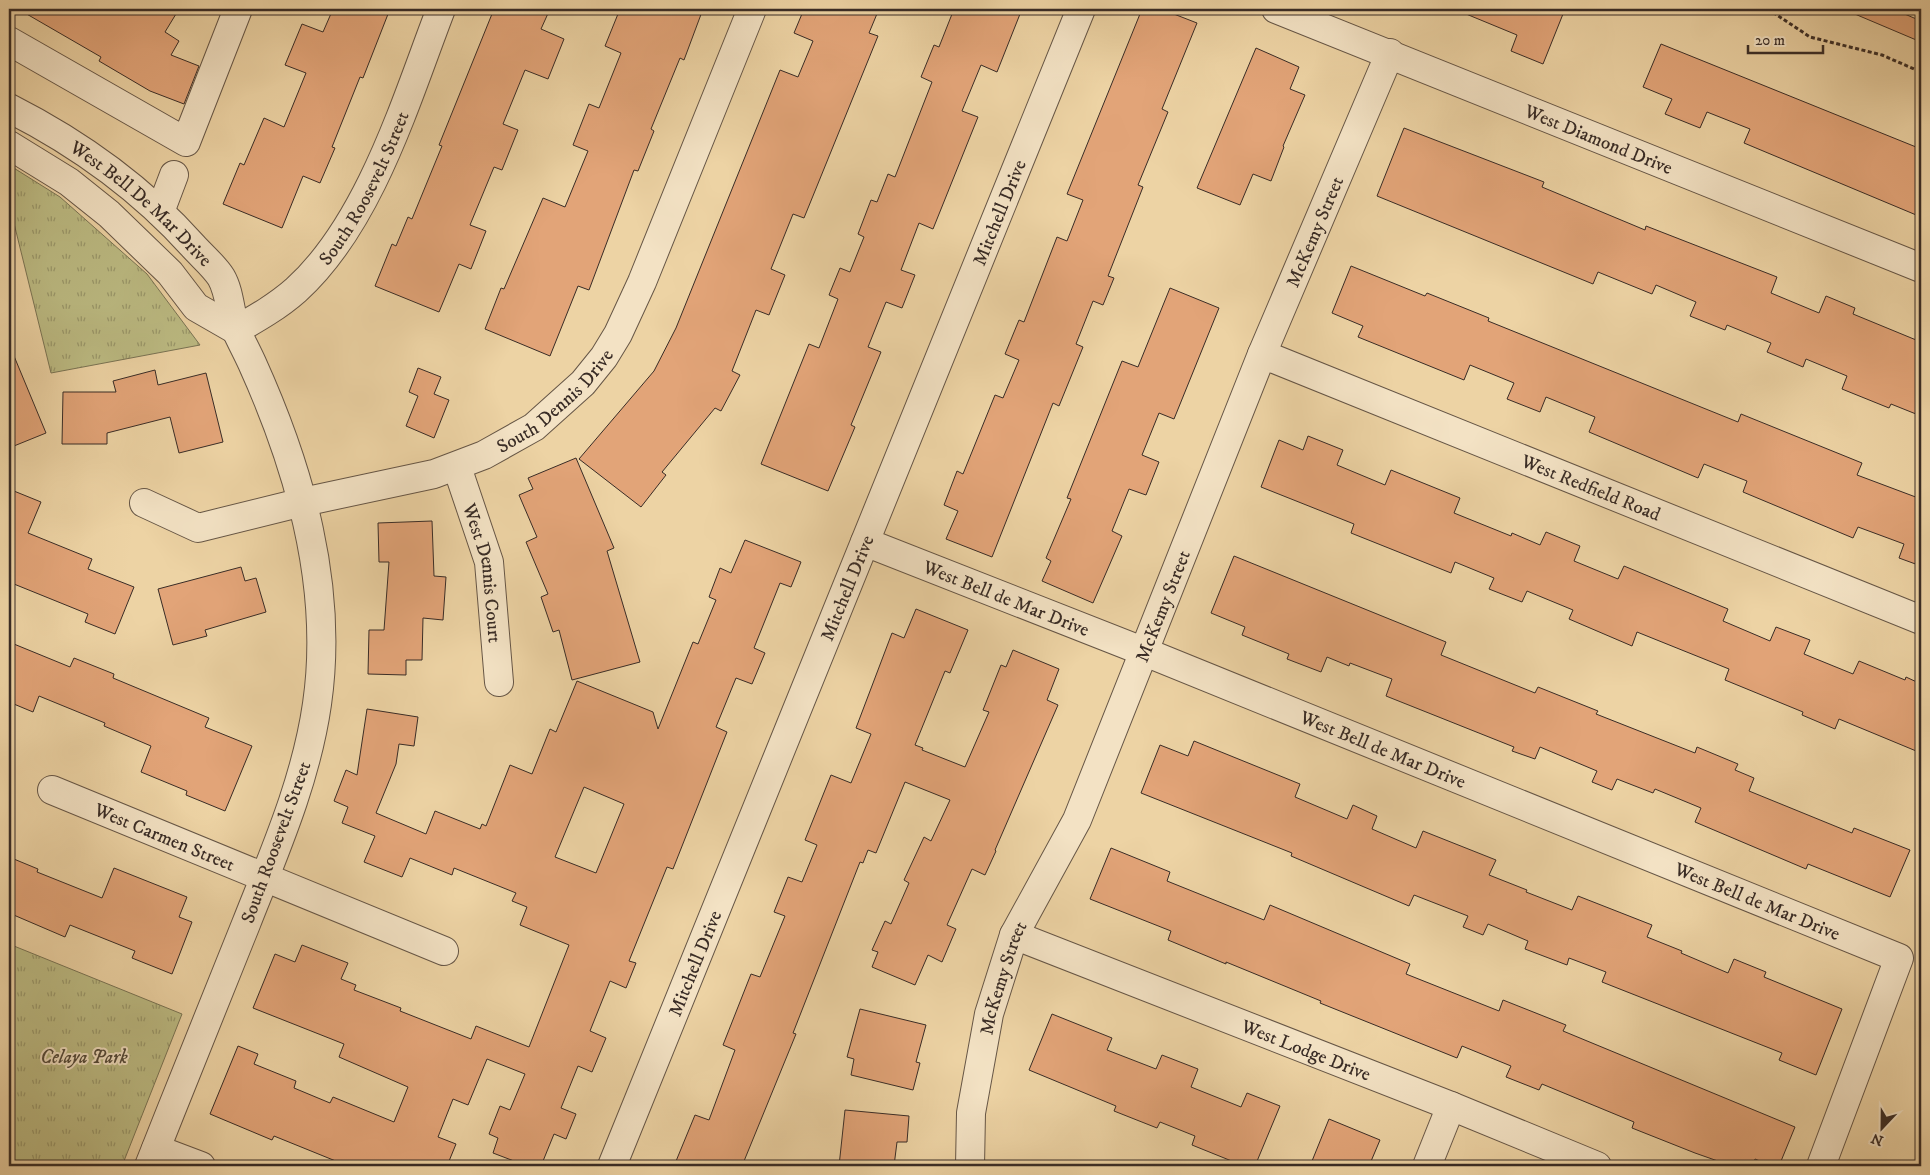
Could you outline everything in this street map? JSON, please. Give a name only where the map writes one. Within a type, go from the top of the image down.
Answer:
[{"type":"street","points":[[9,41],[186,142],[238,9]]},
{"type":"street","name":"South Roosevelt Street","points":[[236,330],[265,314],[296,290],[342,235],[371,182],[389,141],[441,9]]},
{"type":"street","name":"South Dennis Drive","points":[[144,503],[198,528],[303,502],[434,474],[457,467],[509,443],[534,427],[583,383],[604,357],[618,334],[642,282],[752,9]]},
{"type":"street","name":"Mitchell Drive","points":[[612,1166],[1081,9]]},
{"type":"street","name":"West Diamond Drive","points":[[1276,9],[1390,53],[1921,268]]},
{"type":"street","name":"McKemy Street","points":[[970,1166],[971,1113],[989,1014],[1014,935],[1077,820],[1262,354],[1390,53]]},
{"type":"street","name":"West Bell De Mar Drive","points":[[9,108],[90,155],[160,212],[222,278],[236,330],[272,409],[291,459],[303,502]]},
{"type":"street","name":"West Bell De Mar Drive","points":[[9,145],[69,182],[109,214],[170,273],[196,307],[236,330]]},
{"type":"street","points":[[160,212],[174,175]]},
{"type":"street","name":"West Redfield Road","points":[[1262,354],[1921,620]]},
{"type":"street","name":"West Dennis Court","points":[[457,467],[489,562],[499,682]]},
{"type":"street","name":"South Roosevelt Street","points":[[152,1158],[288,817],[310,744],[318,702],[320,657],[318,580],[303,502]]},
{"type":"street","name":"West Bell de Mar Drive","points":[[864,542],[1145,652],[1899,958],[1821,1166]]},
{"type":"street","name":"West Carmen Street","points":[[52,790],[444,951]]},
{"type":"street","name":"West Lodge Drive","points":[[1014,935],[1451,1106],[1598,1166]]},
{"type":"street","points":[[1427,1166],[1451,1106]]},
{"type":"street","points":[[152,1158],[201,1166]]},
{"type":"path","points":[[1754,9],[1771,11],[1810,37],[1882,55],[1921,72]]},
{"type":"green space","points":[[9,165],[60,197],[147,274],[200,345],[51,373],[9,203]]},
{"type":"green space","name":"Celaya Park","points":[[9,944],[182,1014],[122,1166],[9,1166]]},
{"type":"building","points":[[18,9],[179,9],[165,32],[179,41],[171,55],[199,66],[184,104],[150,91],[99,61],[101,57]]},
{"type":"building","points":[[333,9],[390,9],[363,78],[360,77],[332,147],[335,148],[320,183],[303,176],[282,228],[223,204],[240,163],[244,165],[264,118],[284,127],[306,73],[285,65],[302,24],[323,32]]},
{"type":"building","points":[[494,9],[550,9],[541,29],[564,39],[548,79],[525,70],[503,124],[518,130],[502,170],[494,167],[470,225],[486,231],[471,269],[459,264],[439,312],[375,286],[392,244],[396,246],[408,217],[412,219],[442,146],[439,145]]},
{"type":"building","points":[[620,9],[703,9],[684,60],[680,58],[651,129],[654,131],[638,171],[634,170],[589,290],[578,286],[550,356],[485,329],[501,288],[504,289],[543,198],[565,207],[588,151],[573,145],[589,104],[599,108],[621,53],[605,46]]},
{"type":"building","points":[[804,9],[879,9],[869,33],[878,36],[804,218],[793,214],[771,269],[785,275],[769,315],[756,310],[732,371],[740,375],[721,411],[715,408],[662,472],[666,475],[641,507],[579,459],[654,371],[676,328],[780,70],[798,77],[813,41],[794,33]]},
{"type":"building","points":[[954,9],[1022,9],[997,72],[981,65],[962,111],[978,117],[933,229],[919,223],[901,270],[915,275],[902,308],[886,302],[868,347],[881,352],[851,425],[855,427],[828,491],[761,464],[809,344],[819,348],[838,299],[829,295],[840,268],[850,272],[864,237],[858,234],[871,200],[877,202],[888,174],[895,177],[932,82],[921,77],[934,45],[939,47]]},
{"type":"building","points":[[1142,9],[1161,9],[1197,23],[1162,109],[1168,112],[1138,185],[1143,187],[1108,276],[1114,278],[1103,305],[1093,301],[1076,344],[1083,347],[1059,406],[1053,403],[992,557],[946,539],[958,511],[944,505],[957,471],[963,474],[995,395],[1003,398],[1019,360],[1005,354],[1019,320],[1024,322],[1057,237],[1067,241],[1083,200],[1067,194]]},
{"type":"building","points":[[1454,9],[1565,9],[1543,64],[1511,51],[1517,35]]},
{"type":"building","points":[[1843,9],[1893,9],[1921,21],[1921,42]]},
{"type":"building","points":[[1661,44],[1921,149],[1921,217],[1744,143],[1750,129],[1707,112],[1700,128],[1665,114],[1672,99],[1643,87]]},
{"type":"building","points":[[1256,48],[1299,67],[1290,89],[1305,95],[1283,146],[1271,181],[1253,174],[1240,205],[1197,188]]},
{"type":"building","points":[[1404,128],[1544,182],[1542,187],[1645,230],[1646,226],[1777,277],[1771,293],[1819,313],[1826,296],[1855,308],[1853,314],[1921,342],[1921,416],[1891,404],[1889,408],[1842,389],[1847,376],[1806,359],[1803,367],[1767,352],[1771,343],[1727,325],[1725,330],[1690,316],[1696,302],[1656,285],[1652,294],[1598,272],[1593,284],[1377,196]]},
{"type":"building","points":[[1351,266],[1425,296],[1427,293],[1489,318],[1488,321],[1738,422],[1741,414],[1862,463],[1857,475],[1921,499],[1921,566],[1899,558],[1904,544],[1858,527],[1853,538],[1743,492],[1747,481],[1704,464],[1698,478],[1589,432],[1595,417],[1546,397],[1540,412],[1507,399],[1514,383],[1470,365],[1464,380],[1358,337],[1363,326],[1332,313]]},
{"type":"building","points":[[1170,288],[1219,308],[1174,419],[1159,413],[1142,455],[1159,462],[1146,495],[1129,489],[1112,531],[1122,536],[1093,603],[1042,581],[1051,561],[1046,558],[1071,499],[1067,498],[1122,361],[1138,367]]},
{"type":"building","points":[[9,344],[46,433],[9,448]]},
{"type":"building","points":[[418,368],[441,377],[434,394],[449,400],[434,438],[406,426],[418,396],[409,392]]},
{"type":"building","points":[[155,370],[158,385],[206,373],[223,442],[179,453],[170,417],[107,433],[107,444],[62,444],[63,392],[116,392],[113,381]]},
{"type":"building","points":[[1308,436],[1343,450],[1337,465],[1385,485],[1391,470],[1460,498],[1454,513],[1511,536],[1512,533],[1540,545],[1546,532],[1580,546],[1574,561],[1618,579],[1624,566],[1728,609],[1723,621],[1770,641],[1776,627],[1810,640],[1804,654],[1853,674],[1859,661],[1905,680],[1906,677],[1921,684],[1921,753],[1839,719],[1835,729],[1802,715],[1803,712],[1725,680],[1729,669],[1637,632],[1632,646],[1569,619],[1573,610],[1527,591],[1522,602],[1489,589],[1494,578],[1455,562],[1451,573],[1351,533],[1354,524],[1261,487],[1279,440],[1303,450]]},
{"type":"building","points":[[576,458],[614,548],[607,551],[640,662],[572,680],[559,630],[553,632],[541,597],[548,594],[526,542],[537,537],[519,495],[533,489],[528,478]]},
{"type":"building","points":[[9,489],[41,502],[28,533],[92,559],[88,569],[134,587],[115,634],[85,622],[88,614],[9,582]]},
{"type":"building","points":[[432,521],[434,576],[446,577],[443,620],[423,618],[422,660],[406,660],[406,675],[368,674],[369,630],[384,630],[389,562],[379,562],[378,523]]},
{"type":"building","points":[[745,540],[801,562],[791,587],[780,583],[754,648],[765,653],[752,684],[736,678],[716,727],[727,732],[673,869],[667,867],[629,961],[636,963],[626,988],[610,981],[590,1031],[606,1038],[592,1072],[578,1066],[561,1108],[576,1114],[566,1139],[554,1134],[541,1166],[527,1166],[493,1153],[498,1138],[489,1134],[500,1106],[510,1110],[525,1074],[487,1059],[468,1105],[453,1099],[438,1137],[456,1144],[447,1166],[348,1166],[274,1136],[272,1140],[210,1114],[238,1046],[258,1054],[254,1064],[296,1081],[294,1088],[330,1103],[333,1097],[394,1122],[408,1087],[339,1057],[344,1044],[253,1008],[275,954],[295,962],[302,945],[348,963],[341,979],[356,985],[354,990],[401,1008],[400,1011],[471,1039],[476,1026],[529,1047],[569,945],[520,925],[527,907],[512,901],[516,893],[454,868],[452,875],[410,858],[402,877],[364,862],[375,836],[342,823],[348,807],[334,801],[346,770],[357,775],[367,709],[418,717],[414,746],[399,744],[396,764],[376,813],[426,834],[435,811],[480,829],[482,824],[486,826],[510,765],[532,774],[550,729],[556,732],[577,681],[653,712],[658,729],[693,642],[698,644],[716,600],[709,597],[720,568],[731,573]],"holes":[[[584,787],[624,804],[596,873],[555,857]]]},
{"type":"building","points":[[1234,556],[1446,642],[1441,655],[1535,693],[1538,687],[1598,711],[1596,714],[1695,753],[1697,747],[1738,764],[1735,770],[1754,778],[1749,791],[1852,833],[1854,828],[1910,850],[1890,897],[1808,864],[1806,869],[1695,822],[1701,808],[1655,789],[1653,793],[1617,779],[1612,790],[1592,782],[1597,771],[1540,747],[1535,759],[1512,751],[1514,747],[1386,696],[1392,679],[1350,663],[1349,666],[1327,657],[1321,672],[1287,659],[1289,654],[1242,635],[1245,627],[1211,613]]},
{"type":"building","points":[[241,567],[245,581],[256,578],[266,612],[205,630],[207,636],[173,645],[158,589]]},
{"type":"building","points":[[916,609],[968,630],[950,673],[945,671],[915,745],[923,748],[922,750],[965,767],[989,712],[983,710],[1001,665],[1006,667],[1013,650],[1059,669],[1047,700],[1058,705],[996,851],[985,875],[972,869],[947,925],[956,929],[942,962],[928,955],[915,985],[872,967],[878,952],[872,950],[885,921],[891,924],[909,883],[904,880],[924,837],[931,841],[950,800],[905,782],[876,853],[868,850],[863,863],[860,862],[793,1033],[796,1034],[742,1166],[674,1166],[695,1115],[709,1120],[735,1050],[723,1045],[751,974],[760,977],[785,916],[774,912],[788,877],[802,882],[817,845],[805,840],[831,775],[851,783],[871,734],[856,728],[892,633],[904,638]]},
{"type":"building","points":[[9,642],[70,667],[74,658],[114,674],[113,678],[209,718],[205,727],[252,746],[225,811],[186,795],[187,791],[141,772],[151,746],[104,726],[105,723],[39,696],[33,712],[9,702]]},
{"type":"building","points":[[1194,741],[1300,784],[1295,797],[1347,819],[1353,805],[1377,816],[1372,829],[1416,848],[1423,831],[1496,860],[1489,875],[1527,890],[1526,892],[1572,910],[1578,896],[1652,925],[1647,937],[1682,951],[1681,953],[1728,973],[1734,959],[1766,972],[1764,977],[1842,1009],[1816,1075],[1779,1060],[1782,1053],[1602,982],[1606,972],[1569,958],[1567,965],[1525,949],[1528,941],[1488,924],[1483,935],[1463,927],[1468,916],[1414,895],[1409,906],[1291,856],[1292,853],[1141,793],[1160,745],[1188,756]]},
{"type":"building","points":[[1111,848],[1170,872],[1167,881],[1264,920],[1270,905],[1410,964],[1406,974],[1499,1011],[1503,1000],[1566,1025],[1563,1031],[1795,1127],[1779,1166],[1772,1166],[1755,1159],[1752,1166],[1732,1166],[1695,1153],[1632,1128],[1634,1122],[1542,1084],[1539,1090],[1506,1077],[1511,1066],[1462,1046],[1457,1058],[1320,1003],[1321,1001],[1226,962],[1226,964],[1168,940],[1171,931],[1090,899]]},
{"type":"building","points":[[9,857],[38,869],[37,872],[102,898],[114,868],[187,897],[179,917],[192,922],[172,974],[132,958],[135,951],[70,925],[65,937],[9,913]]},
{"type":"building","points":[[860,1009],[926,1025],[916,1062],[920,1063],[913,1090],[851,1075],[854,1059],[847,1057]]},
{"type":"building","points":[[1052,1014],[1112,1038],[1107,1050],[1156,1069],[1162,1055],[1198,1069],[1191,1087],[1241,1107],[1247,1093],[1280,1106],[1255,1166],[1244,1166],[1192,1145],[1195,1136],[1160,1122],[1157,1128],[1114,1111],[1116,1106],[1029,1070]]},
{"type":"building","points":[[845,1110],[909,1116],[907,1142],[897,1142],[894,1166],[839,1166]]},
{"type":"building","points":[[1329,1119],[1380,1140],[1369,1166],[1310,1166]]}]
